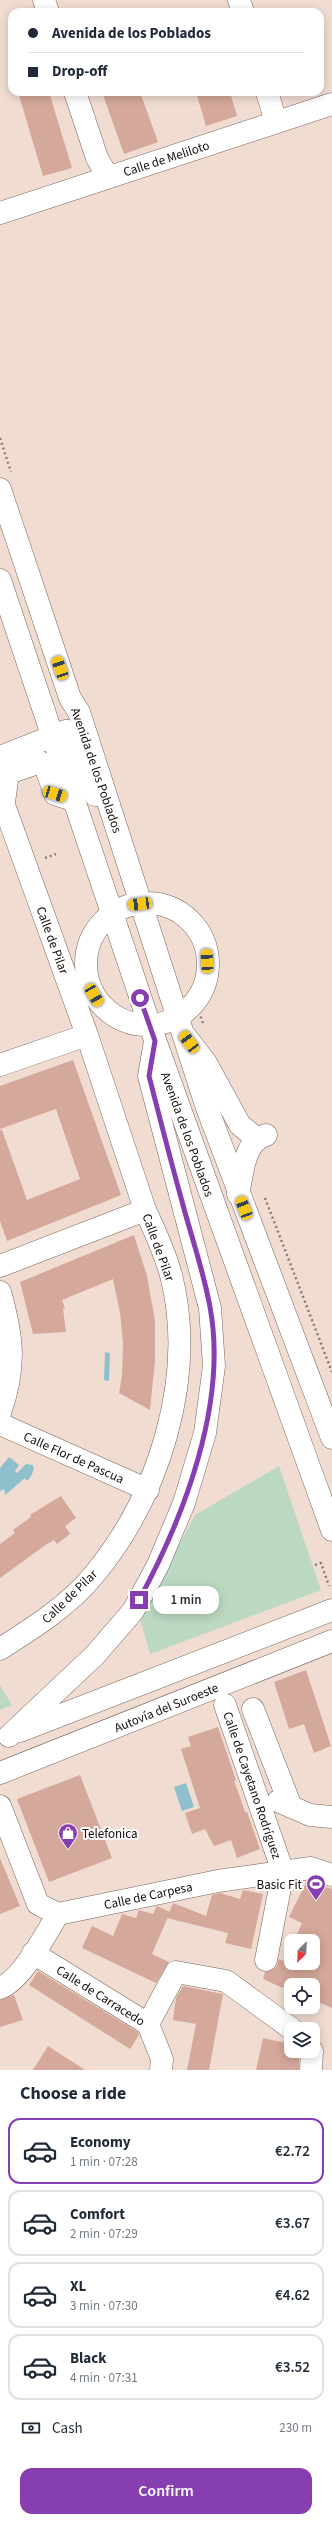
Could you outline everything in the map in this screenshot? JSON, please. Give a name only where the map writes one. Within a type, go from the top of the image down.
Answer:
[{"type":"main road","points":[[76,96],[97,158],[108,176]]},
{"type":"main road","points":[[268,96],[276,122]]},
{"type":"main road","name":"Calle de Meliloto","points":[[0,213],[108,176],[332,104]]},
{"type":"main road","name":"Avenida de los Poblados","points":[[0,489],[70,698],[79,712],[131,870],[140,904],[179,1024],[238,1194],[332,1438]]},
{"type":"main road","name":"Avenida de los Poblados","points":[[0,580],[152,1034],[332,1530]]},
{"type":"main road","name":"Avenida de los Poblados","points":[[52,735],[66,731],[77,744],[107,830],[131,870]]},
{"type":"main road","points":[[0,757],[52,735]]},
{"type":"main road","name":"Calle de Pilar","points":[[0,1649],[37,1626],[92,1576],[128,1526],[148,1490],[168,1427],[179,1363],[178,1314],[171,1275],[156,1233],[145,1210],[87,1035],[2,798],[8,773],[40,762],[45,766],[55,794],[73,800]]},
{"type":"main road","points":[[140,904],[168,907],[185,917],[199,932],[206,951],[208,971],[202,991],[179,1024],[152,1034],[134,1024],[115,1017],[99,1003],[89,986],[85,966],[88,947],[96,928],[112,913],[129,906],[140,904]]},
{"type":"main road","points":[[179,1024],[206,1064],[240,1125],[261,1136],[248,1151],[238,1194]]},
{"type":"main road","points":[[5,1737],[95,1655],[133,1612],[158,1565],[184,1503],[205,1433],[214,1366],[210,1308],[149,1076],[152,1034]]},
{"type":"main road","points":[[0,1064],[87,1035]]},
{"type":"main road","points":[[0,1266],[145,1210]]},
{"type":"main road","points":[[0,1292],[11,1346],[12,1370],[0,1413]]},
{"type":"main road","name":"Calle Flor de Pascua","points":[[0,1424],[148,1490]]},
{"type":"main road","points":[[5,1737],[332,1610]]},
{"type":"main road","name":"Autovía del Suroeste","points":[[0,1773],[332,1641]]},
{"type":"main road","name":"Calle de Cayetano Rodríguez","points":[[225,1705],[257,1792],[283,1872],[266,1960]]},
{"type":"main road","points":[[253,1709],[291,1807]]},
{"type":"main road","points":[[257,1792],[310,1815],[332,1818]]},
{"type":"main road","points":[[0,1806],[38,1904],[58,1914],[10,1985],[0,1988]]},
{"type":"main road","name":"Calle de Carpesa","points":[[58,1914],[218,1881],[311,1868],[332,1875]]},
{"type":"main road","name":"Calle de Carracedo","points":[[33,1953],[148,2024],[162,2058],[161,2070]]},
{"type":"main road","points":[[148,2024],[176,1972],[226,1981],[284,2023]]},
{"type":"main road","points":[[311,2070],[312,2058]]},
{"type":"path","points":[[264,1196],[332,1372]]},
{"type":"path","points":[[315,1565],[321,1563],[329,1586]]},
{"type":"green space","points":[[279,1466],[321,1590],[150,1654],[138,1611],[172,1558],[195,1515]]},
{"type":"green space","points":[[0,1685],[12,1705],[0,1710]]},
{"type":"water","points":[[105,1352],[110,1353],[109,1381],[104,1380]]},
{"type":"water","points":[[9,1457],[19,1465],[15,1471],[17,1473],[26,1464],[33,1465],[33,1471],[27,1481],[25,1478],[5,1495],[4,1489],[0,1491],[0,1468]]},
{"type":"water","points":[[186,1783],[194,1807],[182,1811],[174,1787]]},
{"type":"building","points":[[19,96],[50,96],[72,168],[43,176]]},
{"type":"building","points":[[103,96],[141,96],[158,142],[124,154]]},
{"type":"building","points":[[197,96],[231,96],[237,116],[206,126]]},
{"type":"building","points":[[73,1060],[121,1195],[7,1241],[0,1221],[0,1130],[2,1130],[27,1200],[80,1179],[56,1109],[0,1129],[0,1086]]},
{"type":"building","points":[[134,1235],[147,1276],[155,1321],[155,1361],[150,1410],[119,1393],[122,1376],[123,1342],[120,1313],[113,1279],[62,1300],[65,1308],[63,1309],[66,1332],[33,1334],[20,1282]]},
{"type":"building","points":[[61,1496],[76,1518],[65,1526],[70,1534],[57,1544],[54,1540],[44,1546],[0,1578],[0,1544],[15,1533],[13,1530],[31,1517],[30,1515]]},
{"type":"building","points":[[306,1670],[331,1746],[314,1753],[304,1724],[289,1729],[274,1682]]},
{"type":"building","points":[[218,1727],[236,1780],[234,1781],[260,1849],[237,1858],[231,1840],[214,1846],[205,1829],[192,1834],[185,1813],[200,1808],[181,1749],[191,1746],[188,1737]]},
{"type":"building","points":[[80,1775],[112,1858],[49,1882],[17,1799]]},
{"type":"building","points":[[0,1858],[20,1906],[0,1914]]},
{"type":"building","points":[[307,1881],[332,1889],[332,2008],[320,2003],[320,1978],[284,1978],[283,1988],[263,1979],[265,1972],[276,1968],[279,1959],[284,1961],[284,1970],[320,1970],[320,1934],[297,1934],[302,1923],[289,1917]]},
{"type":"building","points":[[243,1890],[263,1894],[251,1949],[225,1943],[228,1933],[167,1918],[173,1903],[206,1916],[212,1895],[220,1893],[240,1899]]},
{"type":"building","points":[[157,1906],[170,1912],[152,1954],[169,1962],[156,1983],[82,1948],[92,1926],[113,1936],[122,1914],[136,1918],[139,1910],[153,1914]]},
{"type":"building","points":[[38,1971],[138,2032],[139,2035],[130,2049],[29,1985]]},
{"type":"building","points":[[183,1986],[223,1994],[209,2070],[187,2070],[196,2024],[173,2020],[176,1998]]},
{"type":"building","points":[[14,1995],[23,2020],[0,2027],[0,2000]]},
{"type":"building","points":[[263,2038],[284,2042],[284,2058],[299,2058],[299,2070],[256,2070]]},
{"type":"building","points":[[48,2046],[85,2070],[33,2070]]},
{"type":"place","name":"Telefonica","points":[[68,1850]]},
{"type":"place","name":"Basic Fit","points":[[316,1901]]},
{"type":"route","points":[[139,1600],[158,1565],[184,1503],[205,1433],[214,1366],[210,1308],[149,1076],[155,1041],[140,998]]}]
